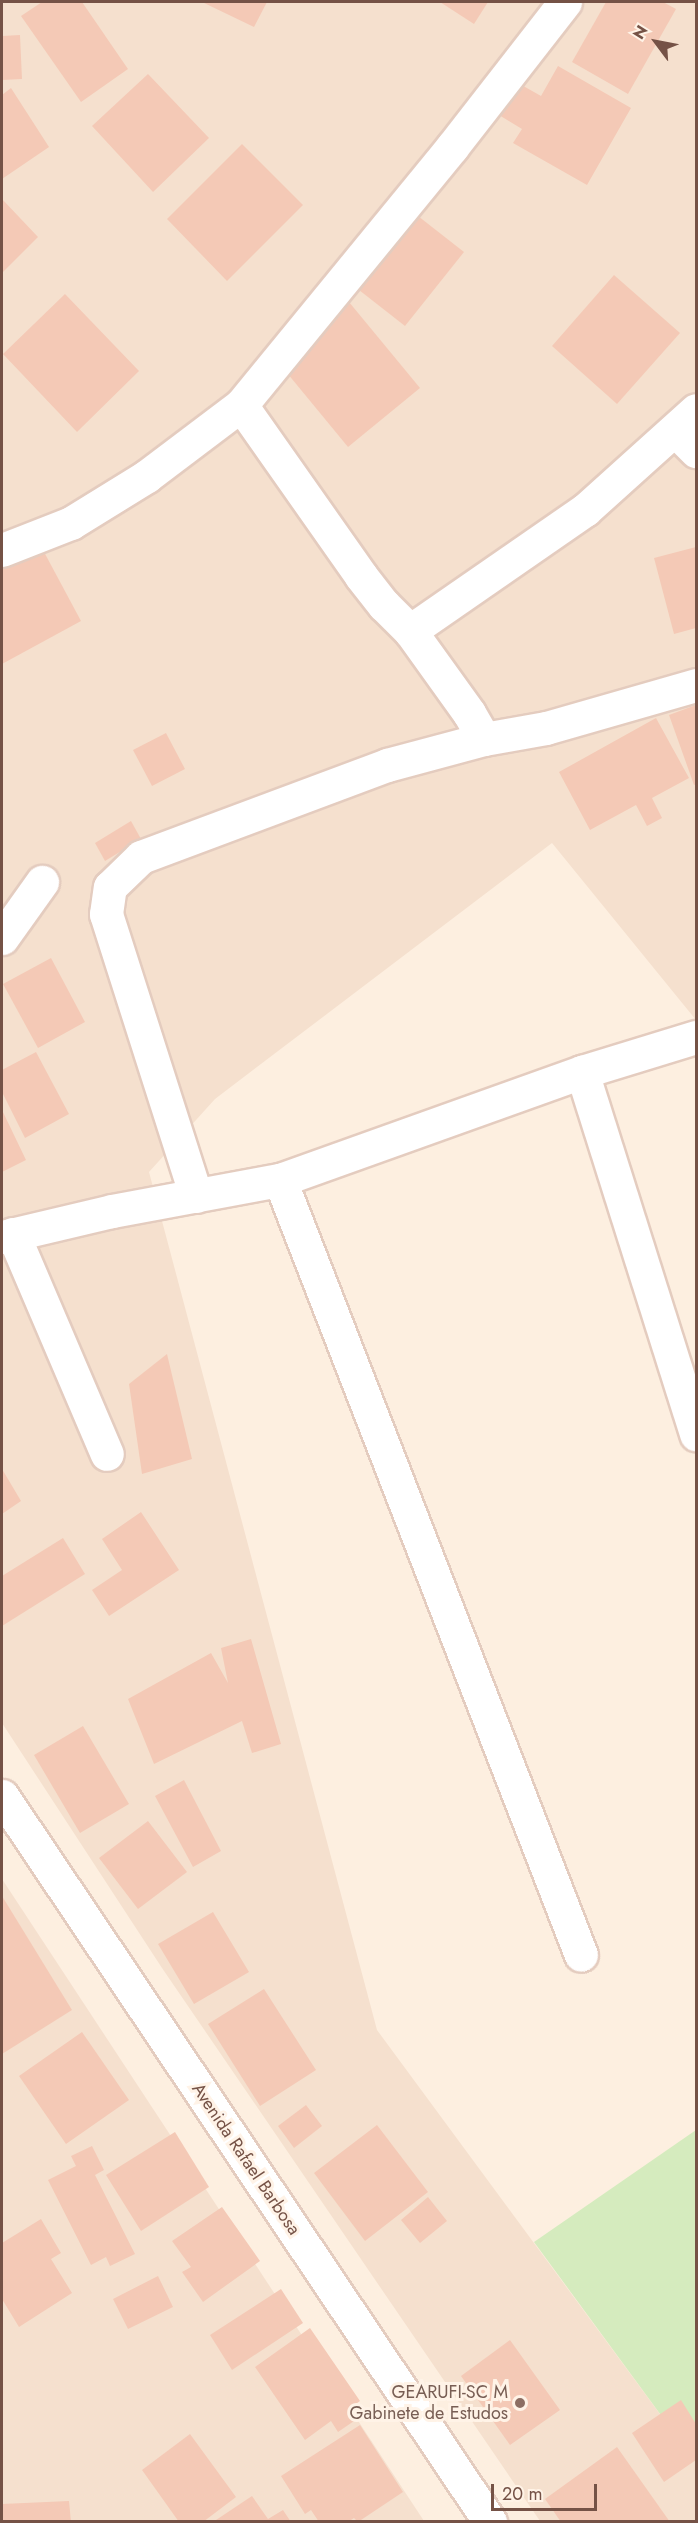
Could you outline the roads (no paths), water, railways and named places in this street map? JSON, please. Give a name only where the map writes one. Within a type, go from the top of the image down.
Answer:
[{"type":"street","points":[[2,550],[71,523],[147,476],[241,405],[452,147],[565,2]]},
{"type":"street","points":[[241,405],[361,576],[384,605],[410,631],[469,713],[484,739]]},
{"type":"street","points":[[410,631],[585,510],[689,430]]},
{"type":"street","points":[[196,1196],[106,914],[110,887],[141,857],[387,765],[484,739],[546,728],[696,685]]},
{"type":"street","points":[[2,938],[42,882]]},
{"type":"street","points":[[107,1454],[7,1236],[112,1210],[280,1180],[582,1072],[696,1037]]},
{"type":"street","points":[[582,1072],[696,1434]]},
{"type":"street","points":[[280,1180],[581,1955]]},
{"type":"street","name":"Avenida Rafael Barbosa","points":[[2,1796],[490,2522]]},
{"type":"place","name":"GEARUFI-SC M Gabinete de Estudos","points":[[520,2403]]}]
